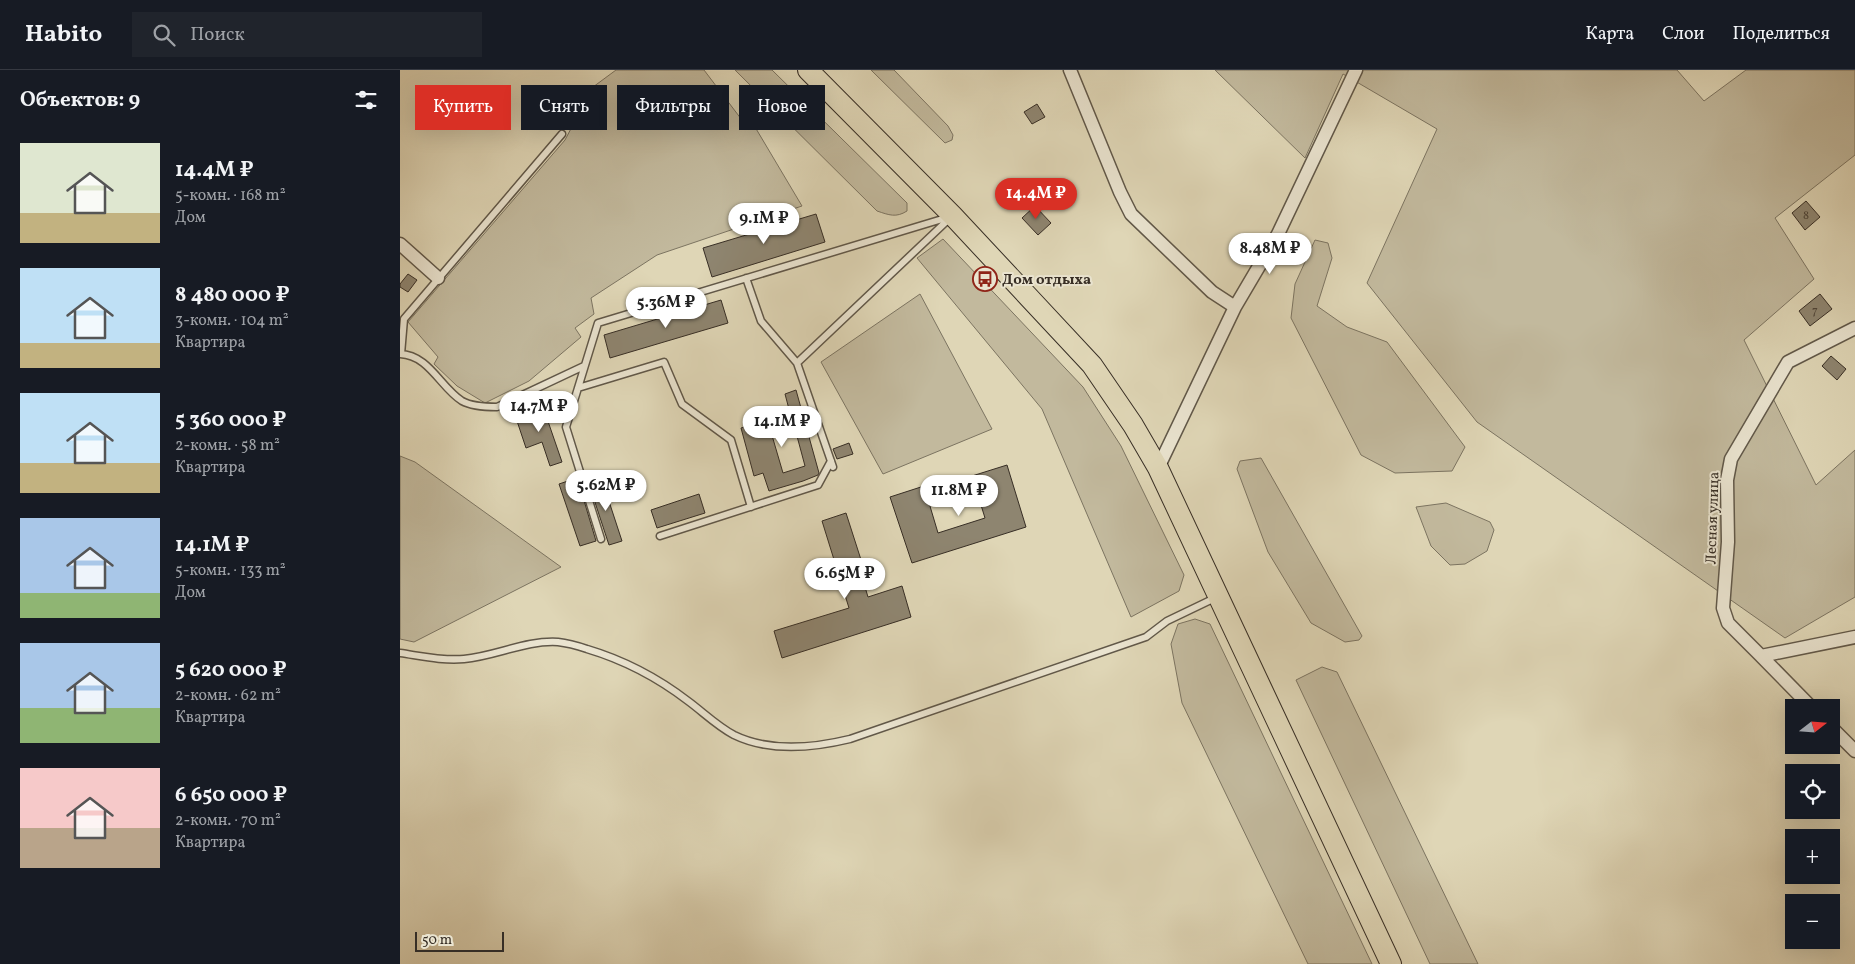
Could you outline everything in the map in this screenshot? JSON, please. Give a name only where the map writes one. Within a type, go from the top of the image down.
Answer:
[{"type":"main road","points":[[808,70],[953,216],[1092,365],[1133,425],[1158,468],[1391,964]]},
{"type":"street","points":[[1070,70],[1120,192],[1131,214],[1212,292],[1235,307]]},
{"type":"street","points":[[1158,468],[1235,307],[1278,234],[1356,70]]},
{"type":"street","points":[[400,244],[438,278]]},
{"type":"street","name":"Лесная улица","points":[[1803,699],[1728,623],[1723,608],[1728,542],[1727,480],[1731,459],[1788,362],[1855,328]]},
{"type":"street","points":[[1761,656],[1855,637]]},
{"type":"street","points":[[1840,736],[1855,751]]},
{"type":"lane","points":[[562,134],[404,319],[401,354],[418,358],[462,401],[488,407],[497,407],[584,366]]},
{"type":"lane","points":[[601,539],[566,427],[598,323],[953,216]]},
{"type":"lane","points":[[797,363],[953,216]]},
{"type":"lane","points":[[660,536],[818,485],[832,464],[797,363],[761,321],[746,278]]},
{"type":"lane","points":[[578,388],[664,362],[682,404],[731,440],[752,507]]},
{"type":"lane","points":[[400,652],[438,658],[464,659],[532,644],[558,642],[586,648],[616,658],[653,677],[735,735],[766,745],[794,747],[826,745],[858,736],[1146,637],[1167,621],[1218,596]]},
{"type":"shaded area","points":[[616,70],[704,70],[715,85],[617,85],[617,130],[729,130],[729,103],[739,116],[739,130],[757,130],[802,206],[657,255],[591,298],[594,314],[575,328],[581,337],[529,381],[485,403],[457,386],[434,364],[438,357],[408,322],[565,140],[570,130],[607,130],[607,85],[596,85]]},
{"type":"shaded area","points":[[735,70],[772,70],[787,85],[750,85]]},
{"type":"shaded area","points":[[871,70],[894,70],[948,126],[953,135],[952,140],[945,143]]},
{"type":"shaded area","points":[[1215,70],[1677,70],[1704,101],[1746,70],[1855,70],[1855,155],[1775,218],[1814,279],[1744,340],[1816,485],[1855,450],[1855,597],[1785,638],[1477,422],[1367,283],[1437,129],[1343,74],[1305,158]]},
{"type":"shaded area","points":[[825,122],[907,203],[907,211],[896,215],[877,211],[795,130],[825,130]]},
{"type":"shaded area","points":[[943,239],[1083,387],[1121,446],[1184,575],[1179,591],[1131,617],[1042,409],[917,258]]},
{"type":"shaded area","points":[[1315,240],[1328,243],[1332,258],[1317,306],[1347,327],[1387,342],[1465,447],[1452,471],[1395,473],[1361,455],[1291,318],[1295,284]]},
{"type":"shaded area","points":[[920,294],[992,429],[883,474],[821,362]]},
{"type":"shaded area","points":[[400,456],[415,462],[561,567],[414,642],[400,639]]},
{"type":"shaded area","points":[[1261,458],[1362,636],[1359,640],[1345,642],[1311,623],[1268,552],[1237,469],[1240,461]]},
{"type":"shaded area","points":[[1446,503],[1490,522],[1494,530],[1487,551],[1465,564],[1450,565],[1431,546],[1416,507]]},
{"type":"shaded area","points":[[1195,619],[1210,624],[1372,964],[1308,964],[1182,703],[1171,644],[1178,624]]},
{"type":"shaded area","points":[[1322,667],[1337,672],[1478,964],[1430,964],[1296,680]]},
{"type":"building","points":[[1037,104],[1045,117],[1032,124],[1024,112]]},
{"type":"building","points":[[1806,201],[1820,217],[1805,230],[1792,213]]},
{"type":"building","points":[[1035,206],[1051,223],[1038,235],[1022,218]]},
{"type":"building","points":[[816,214],[825,242],[712,277],[703,248]]},
{"type":"building","points":[[408,274],[417,280],[408,292],[400,287],[400,284]]},
{"type":"building","points":[[1820,294],[1832,309],[1810,326],[1799,311]]},
{"type":"building","points":[[721,300],[728,323],[610,358],[604,335]]},
{"type":"building","points":[[1831,356],[1846,369],[1837,380],[1822,366]]},
{"type":"building","points":[[796,390],[819,473],[803,481],[769,491],[763,473],[754,476],[741,428],[790,413],[785,394]],"holes":[[[794,425],[805,466],[783,473],[771,432]]]},
{"type":"building","points":[[541,401],[562,462],[550,466],[542,442],[526,448],[517,421],[532,415],[529,405]]},
{"type":"building","points":[[849,443],[853,454],[837,459],[833,449]]},
{"type":"building","points":[[1007,465],[1026,527],[912,563],[890,497],[924,486],[938,533],[985,518],[972,476]]},
{"type":"building","points":[[571,480],[574,489],[580,487],[596,541],[580,546],[559,484]]},
{"type":"building","points":[[602,480],[622,541],[609,545],[589,484]]},
{"type":"building","points":[[699,494],[705,513],[657,528],[651,510]]},
{"type":"building","points":[[846,513],[863,566],[859,567],[868,597],[902,586],[911,617],[782,658],[774,631],[849,608],[822,521]]},
{"type":"place","name":"Дом отдыха","points":[[985,279]]}]
